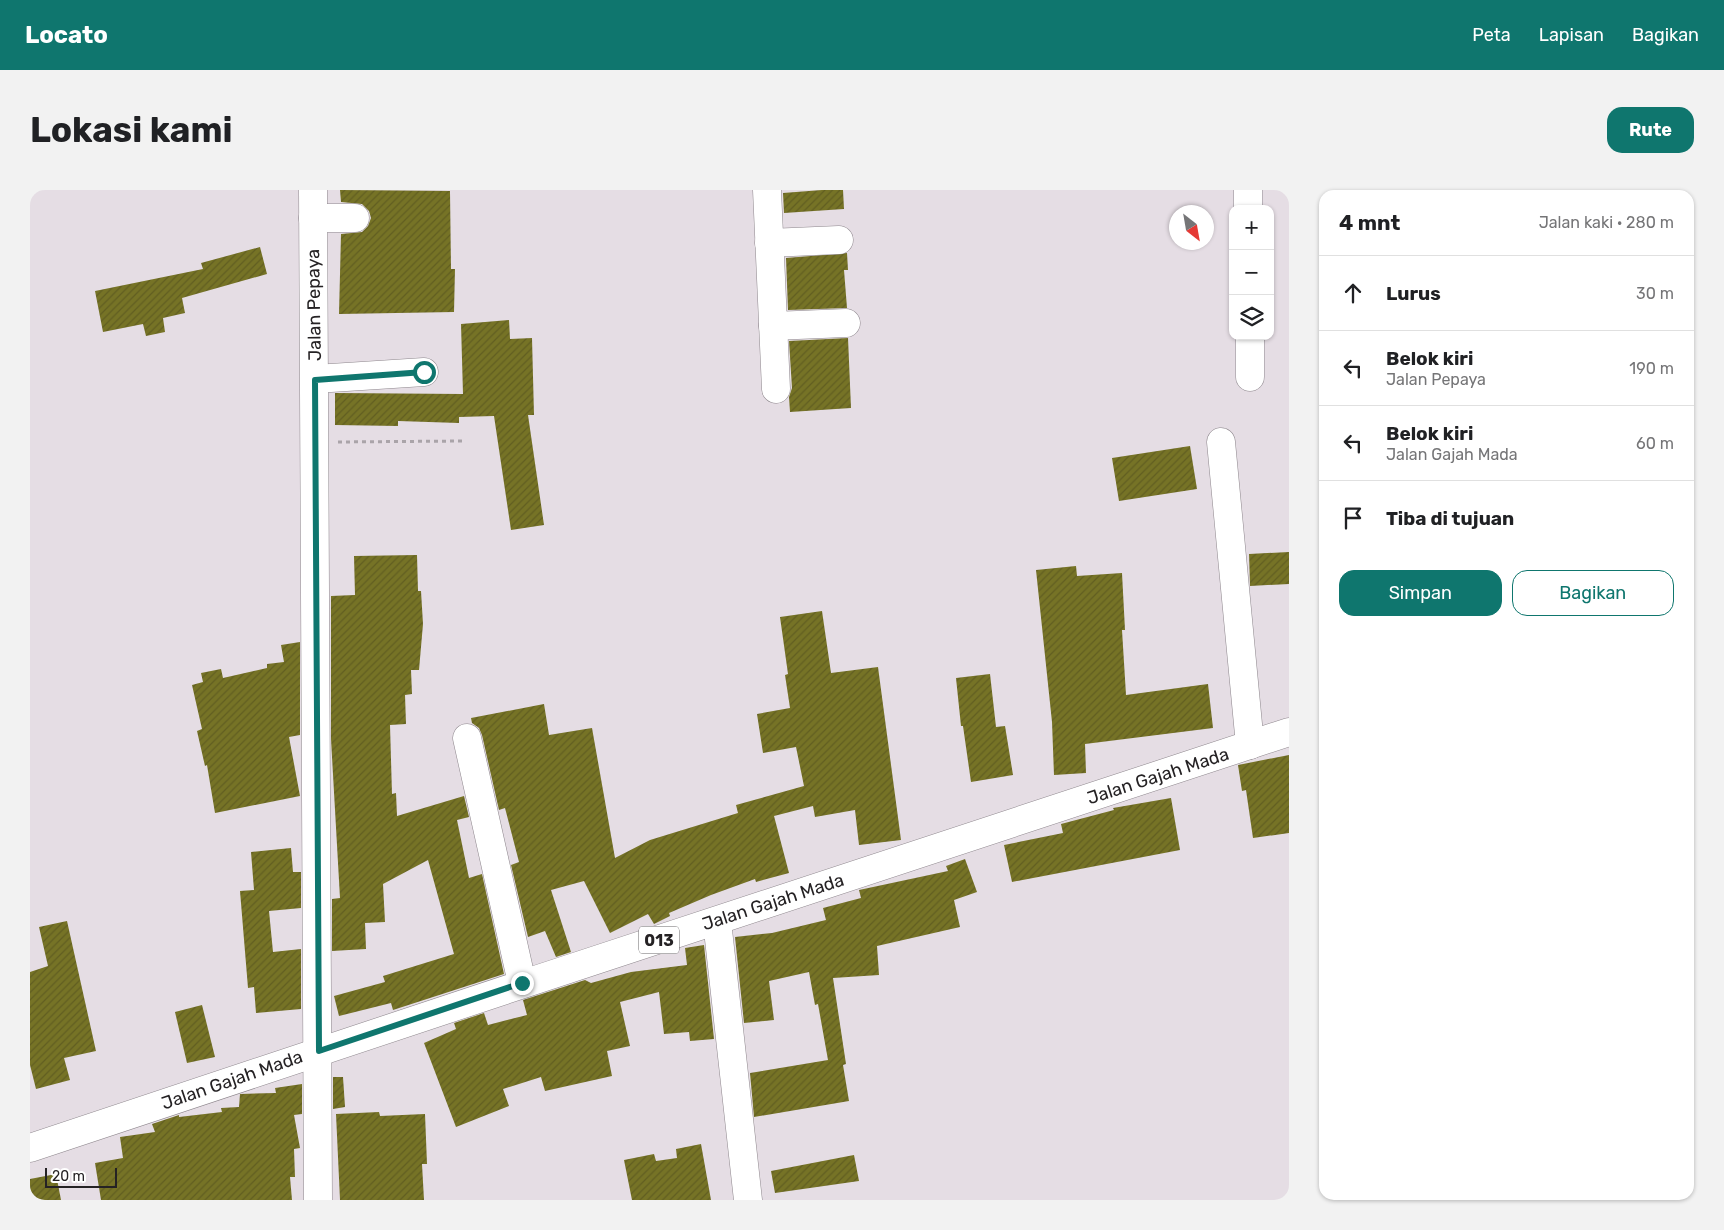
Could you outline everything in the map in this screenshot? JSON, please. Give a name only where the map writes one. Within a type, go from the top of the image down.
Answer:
[{"type":"street","name":"Jalan Pepaya","points":[[313,190],[319,1051],[318,1200]]},
{"type":"street","points":[[767,190],[776,389]]},
{"type":"street","points":[[1248,190],[1248,205]]},
{"type":"street","points":[[313,218],[355,218]]},
{"type":"street","points":[[769,243],[839,240]]},
{"type":"street","points":[[773,326],[846,323]]},
{"type":"street","points":[[1250,340],[1250,377]]},
{"type":"street","points":[[315,380],[424,372]]},
{"type":"street","points":[[1221,442],[1250,745]]},
{"type":"street","name":"Jalan Gajah Mada","points":[[30,1148],[522,983],[717,921],[1289,732]]},
{"type":"street","points":[[467,738],[522,983]]},
{"type":"street","points":[[717,921],[748,1200]]},
{"type":"path","points":[[315,442],[463,441]]},
{"type":"building","points":[[340,190],[450,191],[451,269],[455,269],[454,312],[339,314],[341,234],[362,232],[368,226],[371,218],[369,211],[362,204],[341,202]]},
{"type":"building","points":[[843,190],[844,209],[784,213],[783,193]]},
{"type":"building","points":[[260,247],[267,274],[182,298],[185,313],[163,318],[165,332],[146,336],[143,324],[103,332],[95,291],[203,269],[201,263]]},
{"type":"building","points":[[847,253],[848,270],[844,270],[847,308],[788,310],[786,258]]},
{"type":"building","points":[[509,320],[510,339],[532,338],[534,415],[528,415],[544,525],[511,530],[494,416],[459,417],[459,423],[398,421],[398,426],[335,425],[335,393],[463,394],[461,324]]},
{"type":"building","points":[[848,338],[851,408],[790,412],[789,397],[792,388],[789,341]]},
{"type":"building","points":[[1190,446],[1197,489],[1119,501],[1112,458]]},
{"type":"building","points":[[1289,552],[1289,584],[1250,586],[1249,554]]},
{"type":"building","points":[[417,555],[418,591],[421,591],[423,624],[419,670],[411,670],[412,694],[405,695],[406,724],[390,725],[392,794],[396,793],[397,816],[464,796],[469,817],[457,820],[469,878],[482,874],[504,974],[393,1010],[391,1003],[339,1016],[334,996],[385,982],[383,976],[454,954],[428,860],[383,884],[385,922],[365,923],[366,949],[332,951],[332,899],[340,898],[331,739],[331,596],[355,595],[354,556]]},
{"type":"building","points":[[1076,566],[1077,576],[1122,573],[1125,630],[1122,630],[1126,695],[1208,684],[1213,728],[1085,744],[1086,773],[1054,775],[1052,722],[1036,570]]},
{"type":"building","points":[[822,611],[831,673],[878,667],[901,840],[859,845],[855,810],[815,817],[813,806],[774,816],[789,873],[756,882],[755,879],[711,895],[669,913],[670,916],[654,924],[648,914],[610,933],[584,881],[551,890],[571,952],[556,957],[545,931],[528,937],[511,865],[519,862],[505,808],[499,810],[482,735],[479,728],[472,723],[471,718],[544,704],[549,735],[592,728],[615,858],[650,840],[738,813],[736,805],[804,786],[796,747],[763,753],[757,714],[790,708],[785,675],[788,674],[780,617]]},
{"type":"building","points":[[300,642],[300,735],[289,737],[300,796],[215,813],[207,765],[205,766],[197,731],[202,729],[192,685],[203,682],[201,673],[221,669],[223,678],[267,668],[267,664],[284,662],[281,645]]},
{"type":"building","points":[[990,674],[996,727],[1005,726],[1013,775],[971,782],[963,726],[961,726],[956,678]]},
{"type":"building","points":[[1289,755],[1289,833],[1253,838],[1246,790],[1242,791],[1238,765]]},
{"type":"building","points":[[1171,798],[1180,850],[1012,882],[1004,845],[1063,833],[1061,824],[1114,810],[1113,808]]},
{"type":"building","points":[[291,848],[293,872],[301,872],[301,908],[269,911],[273,952],[301,949],[301,1009],[256,1013],[254,987],[248,988],[240,891],[254,890],[251,852]]},
{"type":"building","points":[[965,859],[977,892],[954,900],[960,927],[877,946],[879,975],[833,978],[846,1064],[843,1065],[849,1101],[754,1117],[750,1073],[828,1060],[818,1004],[815,1005],[809,972],[769,981],[774,1020],[744,1023],[735,937],[772,933],[826,920],[823,908],[861,898],[859,890],[948,871],[946,866]]},
{"type":"building","points":[[67,921],[96,1051],[64,1058],[70,1080],[36,1089],[30,1065],[30,972],[48,966],[39,927]]},
{"type":"building","points":[[704,945],[714,1039],[690,1041],[689,1032],[664,1034],[659,992],[620,1002],[630,1046],[607,1051],[612,1076],[545,1091],[541,1077],[503,1089],[509,1106],[456,1127],[424,1043],[456,1029],[454,1023],[484,1013],[488,1025],[527,1015],[523,1000],[585,980],[591,983],[631,972],[687,965],[685,948]]},
{"type":"building","points":[[202,1005],[215,1057],[187,1063],[175,1012]]},
{"type":"building","points":[[333,1077],[343,1077],[345,1107],[333,1109]]},
{"type":"building","points":[[302,1084],[302,1114],[294,1115],[300,1148],[294,1149],[295,1177],[290,1177],[292,1200],[101,1200],[95,1163],[123,1158],[120,1137],[155,1132],[152,1124],[179,1115],[179,1117],[222,1112],[221,1108],[239,1107],[240,1094],[276,1093],[275,1088]]},
{"type":"building","points":[[379,1112],[380,1116],[425,1114],[427,1164],[422,1164],[424,1200],[340,1200],[336,1114]]},
{"type":"building","points":[[701,1144],[711,1200],[632,1200],[624,1160],[654,1154],[656,1161],[677,1158],[676,1149]]},
{"type":"building","points":[[854,1155],[859,1181],[775,1193],[771,1171]]},
{"type":"building","points":[[56,1174],[61,1200],[30,1200],[30,1179]]},
{"type":"route","points":[[424,372],[315,380],[319,1051],[522,983]]}]
